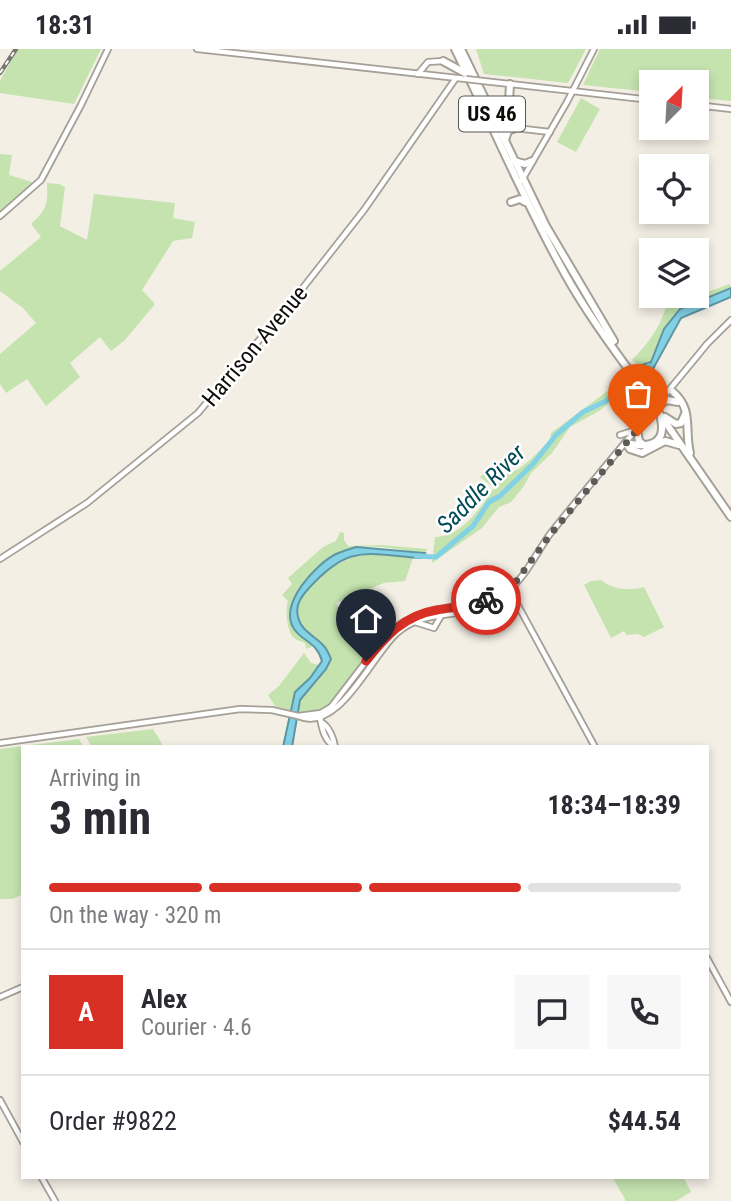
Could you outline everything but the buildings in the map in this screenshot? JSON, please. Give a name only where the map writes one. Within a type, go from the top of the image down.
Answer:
[{"type":"highway","points":[[443,61],[450,57],[454,49]]},
{"type":"highway","name":"US 46","points":[[454,49],[521,183],[629,367]]},
{"type":"highway","name":"US 46","points":[[461,49],[499,127],[527,203],[582,303],[731,511]]},
{"type":"highway","points":[[443,61],[456,66],[467,78]]},
{"type":"highway","points":[[499,127],[499,115],[509,102],[510,84]]},
{"type":"highway","points":[[485,101],[493,109],[504,107]]},
{"type":"highway","points":[[505,142],[508,131],[515,128]]},
{"type":"highway","points":[[514,162],[525,164],[532,161]]},
{"type":"highway","points":[[511,202],[520,199],[527,203]]},
{"type":"highway","points":[[658,409],[676,423],[684,421],[684,413],[671,390]]},
{"type":"highway","points":[[671,390],[688,412],[686,437],[690,453]]},
{"type":"highway","points":[[658,409],[667,400],[678,402]]},
{"type":"highway","points":[[625,443],[646,446],[657,441],[662,434],[658,409]]},
{"type":"highway","name":"US 46","points":[[658,409],[731,517]]},
{"type":"highway","points":[[637,430],[639,440],[646,446]]},
{"type":"highway","points":[[625,443],[630,449],[642,453],[668,440],[681,446]]},
{"type":"street","points":[[0,216],[41,180],[108,49]]},
{"type":"street","points":[[197,49],[639,99]]},
{"type":"street","points":[[521,183],[594,49]]},
{"type":"street","points":[[418,74],[428,62],[443,61]]},
{"type":"street","name":"Harrison Avenue","points":[[0,559],[87,503],[198,413],[349,230],[391,175],[456,78]]},
{"type":"street","points":[[709,106],[731,109]]},
{"type":"street","points":[[515,128],[550,132]]},
{"type":"street","points":[[521,183],[539,151]]},
{"type":"street","points":[[333,745],[320,726],[320,718],[391,639],[414,622],[442,614],[477,609],[509,590],[625,443],[658,409],[706,344],[731,320]]},
{"type":"street","points":[[620,435],[637,430]]},
{"type":"street","points":[[509,590],[594,745]]},
{"type":"street","points":[[353,683],[381,642],[406,620],[433,610],[493,600]]},
{"type":"street","points":[[414,622],[434,628],[442,614]]},
{"type":"street","points":[[0,743],[240,709],[272,710],[299,717],[320,718]]},
{"type":"street","points":[[709,962],[731,1002]]},
{"type":"street","points":[[0,997],[21,988]]},
{"type":"street","points":[[0,1100],[21,1138]]},
{"type":"street","points":[[43,1179],[55,1201]]},
{"type":"green space","points":[[17,49],[101,49],[74,104],[0,93],[0,81]]},
{"type":"green space","points":[[476,49],[586,49],[568,83],[484,74]]},
{"type":"green space","points":[[600,49],[731,49],[731,101],[709,99],[709,70],[639,70],[639,91],[583,85]]},
{"type":"green space","points":[[581,98],[600,109],[576,152],[557,142]]},
{"type":"green space","points":[[0,154],[12,155],[9,175],[38,184],[0,216]]},
{"type":"green space","points":[[47,183],[65,187],[60,226],[87,240],[94,194],[175,203],[173,218],[195,222],[192,238],[173,241],[142,290],[155,304],[125,340],[111,351],[100,337],[70,363],[80,377],[46,406],[27,379],[6,393],[0,384],[0,354],[36,323],[23,308],[0,291],[0,271],[41,237],[31,224],[45,206]]},
{"type":"green space","points":[[730,284],[731,288],[709,297],[709,291]]},
{"type":"green space","points":[[665,308],[682,308],[664,329],[651,362],[639,366],[632,360],[656,331]]},
{"type":"green space","points":[[625,378],[630,387],[599,411],[570,427],[552,453],[531,473],[511,502],[499,507],[482,528],[432,563],[435,537],[462,527],[494,488],[480,477],[485,473],[505,475],[521,467],[550,440],[551,433]]},
{"type":"green space","points":[[340,532],[344,533],[348,546],[381,545],[427,549],[425,553],[385,547],[361,547],[336,555],[323,563],[302,585],[292,611],[293,628],[314,646],[306,649],[305,643],[294,638],[289,630],[288,601],[282,595],[292,584],[288,578],[323,547],[336,541]]},
{"type":"green space","points":[[368,553],[413,558],[405,581],[384,583],[336,603],[347,622],[347,635],[363,660],[344,688],[328,704],[309,713],[298,712],[300,700],[326,669],[322,643],[306,631],[299,620],[297,608],[301,597],[309,586],[332,568]]},
{"type":"green space","points":[[601,580],[622,589],[644,587],[664,627],[644,637],[638,634],[627,635],[624,631],[611,638],[584,585]]},
{"type":"green space","points":[[304,653],[311,663],[319,665],[298,691],[290,710],[275,706],[268,695],[279,686]]},
{"type":"green space","points":[[153,729],[163,745],[91,745],[86,737]]},
{"type":"green space","points":[[79,739],[83,745],[32,745]]},
{"type":"green space","points":[[21,746],[21,895],[13,899],[0,899],[0,749]]},
{"type":"green space","points":[[614,1179],[684,1179],[691,1192],[676,1201],[626,1201]]},
{"type":"water","points":[[731,288],[731,297],[709,306],[709,297]]},
{"type":"water","points":[[705,308],[681,318],[653,369],[646,376],[639,366],[651,362],[664,329],[680,309]]},
{"type":"water","name":"Saddle River","points":[[356,547],[425,553],[422,558],[373,554],[349,558],[324,573],[303,595],[297,609],[300,622],[324,647],[331,659],[300,700],[292,745],[283,745],[295,692],[310,678],[322,661],[317,650],[294,629],[290,619],[291,608],[295,597],[310,576],[336,554]]},
{"type":"waterway","name":"Saddle River","points":[[416,556],[436,557],[473,526],[489,502],[500,496],[533,464],[556,435],[583,412],[606,401],[648,366]]},
{"type":"railway","points":[[0,73],[16,49]]},
{"type":"way so far","points":[[486,600],[493,600],[512,587],[550,535],[637,430],[638,436]]},
{"type":"route","points":[[366,661],[387,635],[413,617],[433,610],[468,606],[486,600]]}]
